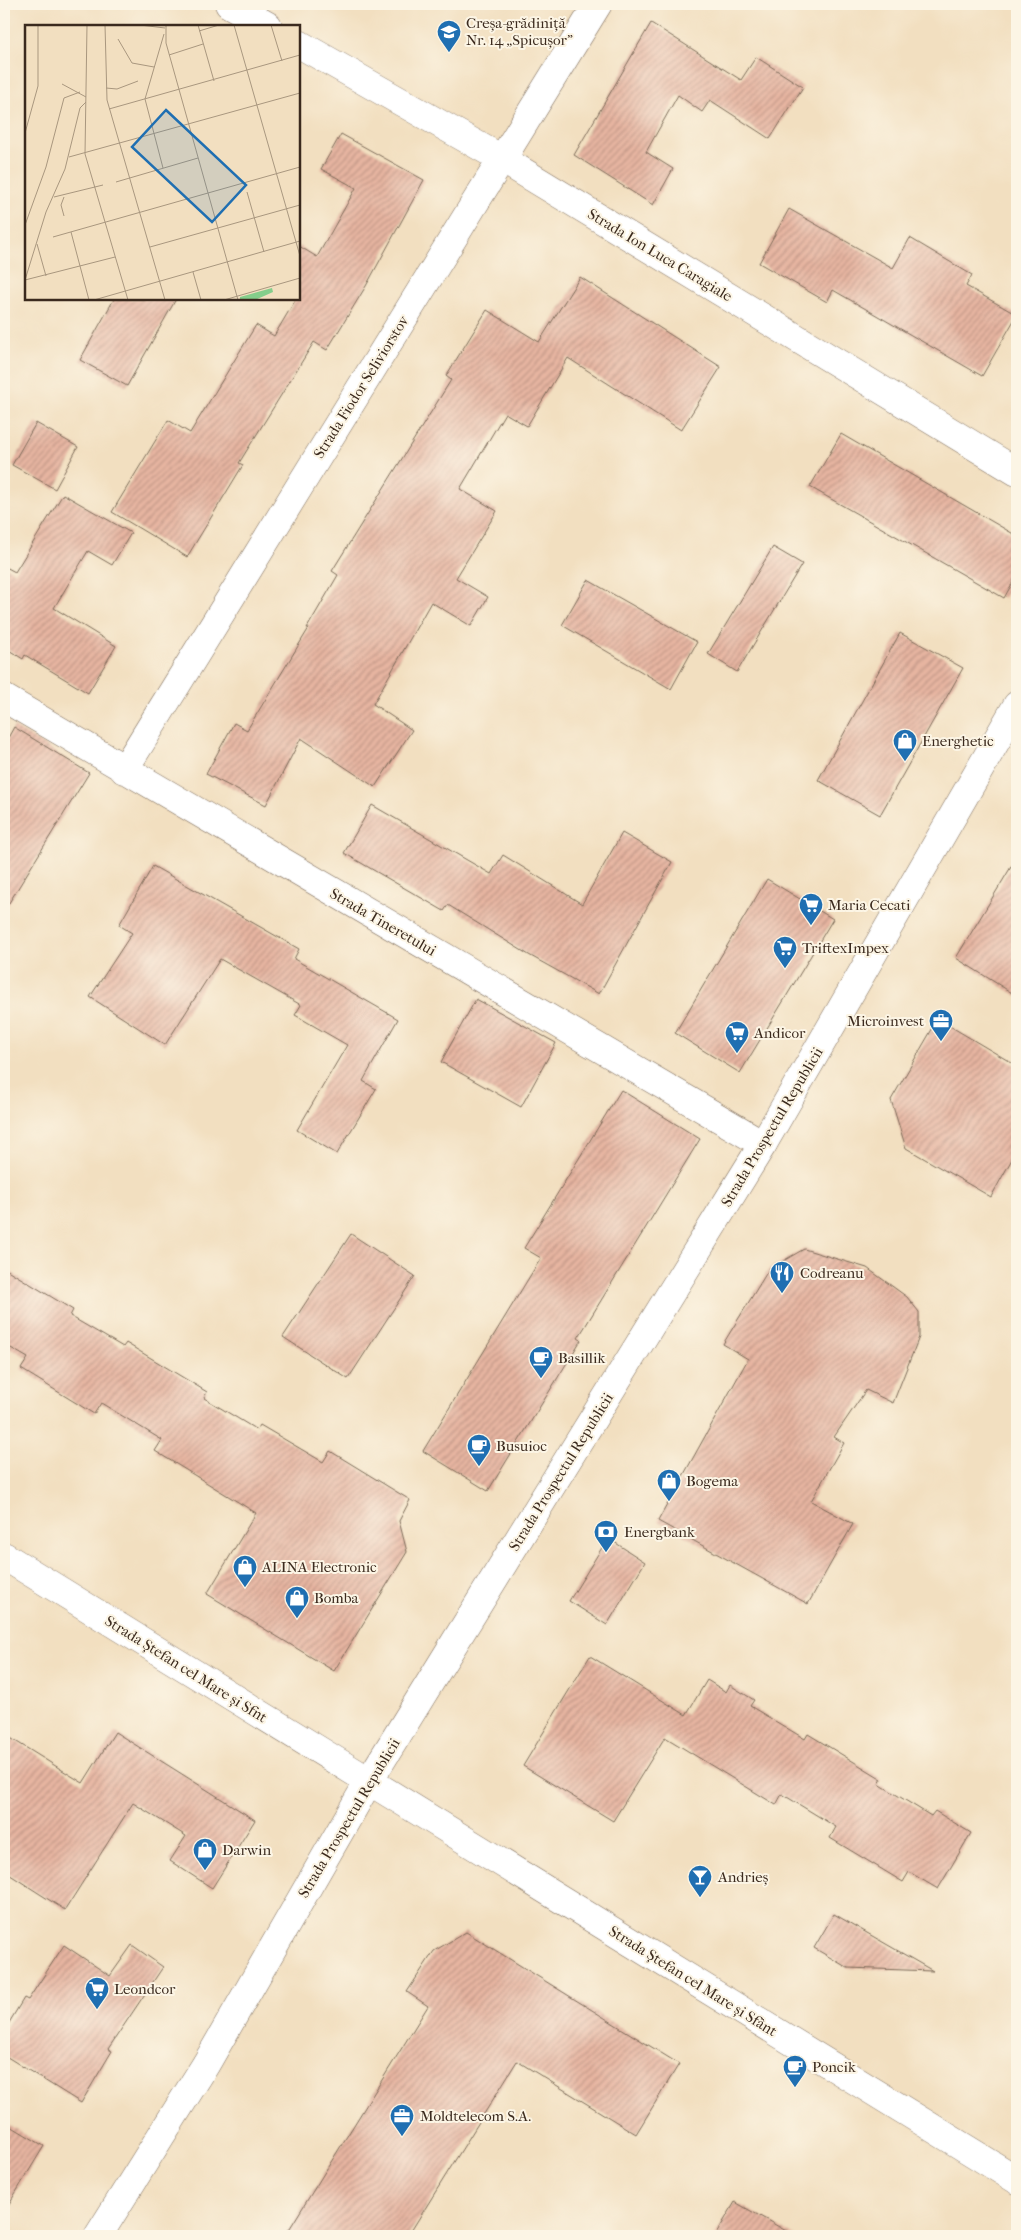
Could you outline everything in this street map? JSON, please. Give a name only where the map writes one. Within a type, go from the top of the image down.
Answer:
[{"type":"street","points":[[229,4],[266,25]]},
{"type":"street","name":"Strada Fiodor Seliviorstov","points":[[124,770],[598,4]]},
{"type":"street","name":"Strada Ion Luca Caragiale","points":[[300,45],[502,159],[1017,472]]},
{"type":"street","name":"Strada Tineretului","points":[[4,698],[762,1144]]},
{"type":"street","name":"Strada Prospectul Republicii","points":[[98,2236],[206,2064],[369,1781],[762,1144],[1017,705]]},
{"type":"street","name":"Strada Ștefan cel Mare și Sfnt","points":[[4,1556],[369,1781]]},
{"type":"street","name":"Strada Ștefan cel Mare și Sfânt","points":[[369,1781],[1017,2180]]},
{"type":"building","points":[[651,23],[741,80],[756,57],[803,87],[770,139],[710,100],[702,112],[678,95],[646,152],[673,169],[653,205],[574,155]]},
{"type":"building","points":[[341,134],[424,180],[366,286],[327,350],[314,342],[239,463],[243,465],[187,557],[112,512],[168,420],[190,433],[256,325],[274,336],[295,300],[300,300],[300,247],[317,257],[356,188],[321,169]]},
{"type":"building","points":[[789,209],[893,268],[910,238],[972,275],[966,286],[1017,315],[982,376],[833,290],[827,302],[759,263]]},
{"type":"building","points":[[580,277],[721,367],[681,430],[568,358],[527,426],[505,413],[460,489],[497,511],[456,578],[488,597],[471,626],[431,602],[373,704],[412,730],[375,787],[301,738],[266,805],[206,774],[234,723],[247,730],[309,628],[307,628],[338,575],[332,571],[451,380],[446,376],[487,310],[539,342]]},
{"type":"building","points":[[113,300],[175,300],[127,386],[80,360]]},
{"type":"building","points":[[36,423],[78,447],[55,489],[12,465]]},
{"type":"building","points":[[841,434],[1017,536],[1017,575],[1004,598],[810,487]]},
{"type":"building","points":[[63,494],[131,533],[112,565],[88,551],[54,608],[116,646],[88,693],[25,655],[23,659],[4,647],[4,566],[15,572]]},
{"type":"building","points":[[773,547],[802,564],[737,672],[708,654]]},
{"type":"building","points":[[588,580],[697,642],[671,689],[562,625]]},
{"type":"building","points":[[900,633],[963,668],[880,815],[818,780]]},
{"type":"building","points":[[14,727],[89,773],[4,911],[4,745]]},
{"type":"building","points":[[372,805],[491,874],[503,855],[582,904],[622,833],[672,862],[599,994],[529,955],[448,905],[444,911],[344,853]]},
{"type":"building","points":[[1017,857],[1017,996],[956,958]]},
{"type":"building","points":[[153,866],[299,949],[294,959],[398,1019],[363,1081],[376,1089],[337,1154],[297,1130],[347,1045],[295,1015],[301,1005],[220,959],[165,1045],[90,997],[132,933],[119,925]]},
{"type":"building","points":[[767,879],[833,919],[740,1073],[675,1033]]},
{"type":"building","points":[[476,999],[556,1043],[521,1107],[441,1062]]},
{"type":"building","points":[[938,1019],[1017,1066],[1017,1150],[991,1197],[906,1148],[891,1100]]},
{"type":"building","points":[[621,1090],[700,1139],[578,1338],[581,1340],[488,1491],[423,1451],[541,1258],[524,1248]]},
{"type":"building","points":[[351,1234],[415,1276],[348,1379],[283,1337]]},
{"type":"building","points":[[804,1249],[867,1268],[907,1297],[919,1312],[919,1337],[893,1403],[866,1390],[834,1437],[844,1443],[811,1501],[853,1524],[808,1604],[658,1521],[748,1359],[723,1344],[769,1269]]},
{"type":"building","points":[[4,1268],[73,1310],[70,1316],[123,1347],[126,1343],[207,1392],[204,1398],[257,1430],[260,1425],[323,1462],[330,1451],[410,1500],[399,1521],[407,1552],[334,1671],[207,1594],[256,1513],[155,1451],[162,1440],[101,1403],[94,1414],[21,1369],[28,1358],[4,1344]]},
{"type":"building","points":[[608,1538],[645,1562],[607,1625],[569,1601]]},
{"type":"building","points":[[590,1656],[686,1715],[707,1680],[726,1692],[730,1685],[754,1700],[750,1706],[805,1739],[808,1734],[882,1779],[879,1784],[931,1816],[935,1811],[971,1833],[938,1889],[909,1872],[903,1882],[830,1838],[836,1827],[782,1794],[776,1805],[665,1737],[613,1821],[523,1766]]},
{"type":"building","points":[[115,1732],[255,1820],[212,1888],[170,1861],[186,1836],[133,1803],[65,1910],[4,1871],[4,1734],[83,1783]]},
{"type":"building","points":[[834,1914],[933,1971],[848,1968],[814,1948]]},
{"type":"building","points":[[466,1932],[679,2064],[636,2134],[517,2061],[408,2236],[285,2236],[428,2006],[407,1992],[434,1951]]},
{"type":"building","points":[[64,1945],[110,1976],[132,1945],[163,1967],[108,2049],[112,2051],[81,2103],[4,2055],[4,2031],[24,1998],[28,2000]]},
{"type":"building","points":[[4,2122],[44,2146],[4,2212]]},
{"type":"building","points":[[735,2202],[795,2236],[715,2236]]},
{"type":"place","name":"Creșa-grădiniță Nr. 14 „Spicușor”","points":[[449,53]]},
{"type":"place","name":"Energhetic","points":[[905,762]]},
{"type":"place","name":"Maria Cecati","points":[[811,926]]},
{"type":"place","name":"TriftexImpex","points":[[785,969]]},
{"type":"place","name":"Microinvest","points":[[941,1042]]},
{"type":"place","name":"Andicor","points":[[737,1054]]},
{"type":"place","name":"Codreanu","points":[[782,1294]]},
{"type":"place","name":"Basillik","points":[[541,1379]]},
{"type":"place","name":"Busuioc","points":[[479,1467]]},
{"type":"place","name":"Bogema","points":[[669,1502]]},
{"type":"place","name":"Energbank","points":[[606,1553]]},
{"type":"place","name":"ALINA Electronic","points":[[245,1588]]},
{"type":"place","name":"Bomba","points":[[297,1619]]},
{"type":"place","name":"Darwin","points":[[205,1871]]},
{"type":"place","name":"Andrieș","points":[[700,1898]]},
{"type":"place","name":"Leondcor","points":[[97,2010]]},
{"type":"place","name":"Poncik","points":[[795,2088]]},
{"type":"place","name":"Moldtelecom S.A.","points":[[402,2137]]}]
